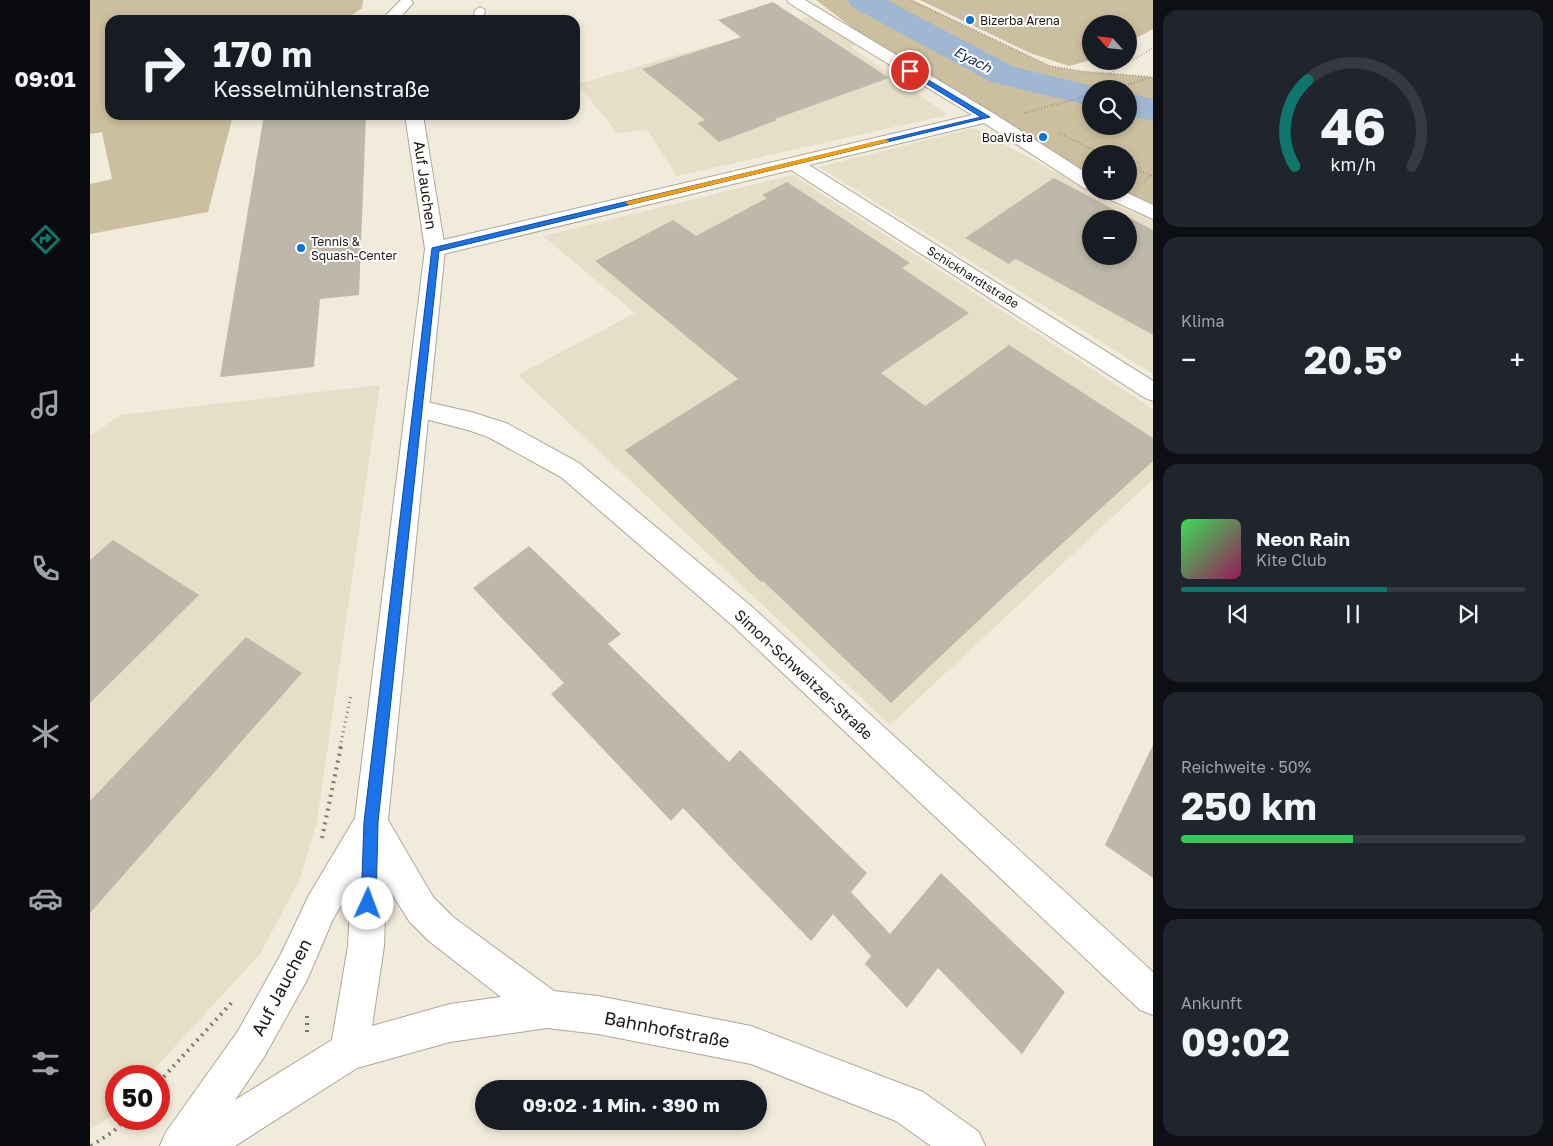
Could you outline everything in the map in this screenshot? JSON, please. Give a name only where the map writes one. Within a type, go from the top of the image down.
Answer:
[{"type":"street","points":[[794,0],[987,117],[1082,178]]},
{"type":"street","points":[[394,15],[406,2]]},
{"type":"street","points":[[406,2],[408,15]]},
{"type":"street","points":[[435,250],[793,162],[987,117]]},
{"type":"street","name":"Auf Jauchen","points":[[349,1051],[366,946],[371,822],[435,250],[415,120]]},
{"type":"street","name":"Schickhardtstraße","points":[[793,162],[1153,392]]},
{"type":"street","points":[[1126,200],[1153,213]]},
{"type":"street","name":"Simon-Schweitzer-Straße","points":[[418,409],[471,421],[497,430],[570,470],[741,615],[1153,997]]},
{"type":"street","points":[[371,822],[398,872],[421,909],[441,929],[547,1010]]},
{"type":"street","name":"Auf Jauchen","points":[[180,1146],[251,1044],[294,967],[321,907],[371,822]]},
{"type":"street","name":"Bahnhofstraße","points":[[199,1146],[349,1051],[450,1023],[547,1010],[598,1015],[751,1045],[909,1106],[965,1146]]},
{"type":"path","points":[[911,0],[1050,66],[1080,71],[1153,77]]},
{"type":"path","points":[[1110,73],[1153,48]]},
{"type":"path","points":[[1137,82],[1153,77]]},
{"type":"path","points":[[1036,111],[1082,98]]},
{"type":"path","points":[[1137,169],[1153,176]]},
{"type":"path","points":[[170,1070],[242,992]]},
{"type":"path","points":[[309,1009],[307,1018],[309,1077]]},
{"type":"path","points":[[91,1146],[115,1130]]},
{"type":"shaded area","points":[[90,0],[363,0],[362,8],[352,15],[105,15],[105,120],[232,120],[208,212],[90,234],[90,184],[112,179],[102,132],[90,134]]},
{"type":"shaded area","points":[[816,0],[912,0],[1050,66],[1080,71],[1153,77],[1153,205],[1137,198],[1137,145],[1082,145],[1082,172],[858,32]]},
{"type":"shaded area","points":[[920,0],[1153,0],[1153,29],[1138,37],[1138,15],[1082,15],[1082,62],[1069,66],[1030,53]]},
{"type":"shaded area","points":[[817,14],[863,43],[851,47],[948,115],[677,176],[647,130],[617,133],[580,87],[580,83],[716,44],[719,46]]},
{"type":"shaded area","points":[[974,128],[1082,186],[1082,200],[1107,200],[1127,210],[1082,210],[1082,265],[1137,265],[1137,214],[1153,221],[1153,374],[819,167]]},
{"type":"shaded area","points":[[793,175],[1153,409],[1153,479],[890,725],[518,375],[635,313],[543,236]]},
{"type":"shaded area","points":[[380,385],[317,822],[299,881],[260,954],[158,1065],[105,1065],[105,1120],[90,1129],[90,436],[120,415]]},
{"type":"building","points":[[773,2],[889,78],[775,119],[777,120],[719,142],[697,123],[705,120],[642,69],[741,37],[718,20]]},
{"type":"building","points":[[263,120],[366,120],[359,295],[320,299],[314,367],[220,377]]},
{"type":"building","points":[[1054,178],[1082,193],[1082,200],[1096,200],[1115,210],[1082,210],[1082,265],[1137,265],[1137,222],[1153,230],[1153,335],[1016,259],[1009,264],[965,238]]},
{"type":"building","points":[[787,182],[910,263],[902,268],[969,313],[881,373],[925,406],[1009,345],[1153,438],[1153,461],[1011,590],[891,703],[763,581],[761,582],[625,450],[738,379],[595,261],[673,220],[696,236],[767,198],[762,195]]},
{"type":"building","points":[[113,540],[199,595],[90,703],[90,560]]},
{"type":"building","points":[[529,546],[621,634],[608,644],[729,762],[740,750],[867,873],[851,892],[890,934],[941,873],[1065,992],[1022,1054],[938,968],[907,1008],[865,964],[871,956],[833,914],[811,941],[683,808],[671,821],[551,694],[564,683],[473,588]]},
{"type":"building","points":[[246,637],[302,673],[90,913],[90,801]]},
{"type":"building","points":[[1153,745],[1153,878],[1105,845]]},
{"type":"waterway","name":"Eyach","points":[[863,0],[1003,75],[1082,93]]},
{"type":"waterway","name":"Eyach","points":[[1137,106],[1153,110]]},
{"type":"slow traffic","points":[[629,202],[885,141]]},
{"type":"place","name":"Bizerba Arena","points":[[970,20]]},
{"type":"place","name":"BoaVista","points":[[1043,137]]},
{"type":"place","name":"Tennis & Squash-Center","points":[[301,248]]},
{"type":"route","points":[[368,904],[371,822],[435,250],[793,162],[987,117],[910,71]]}]
